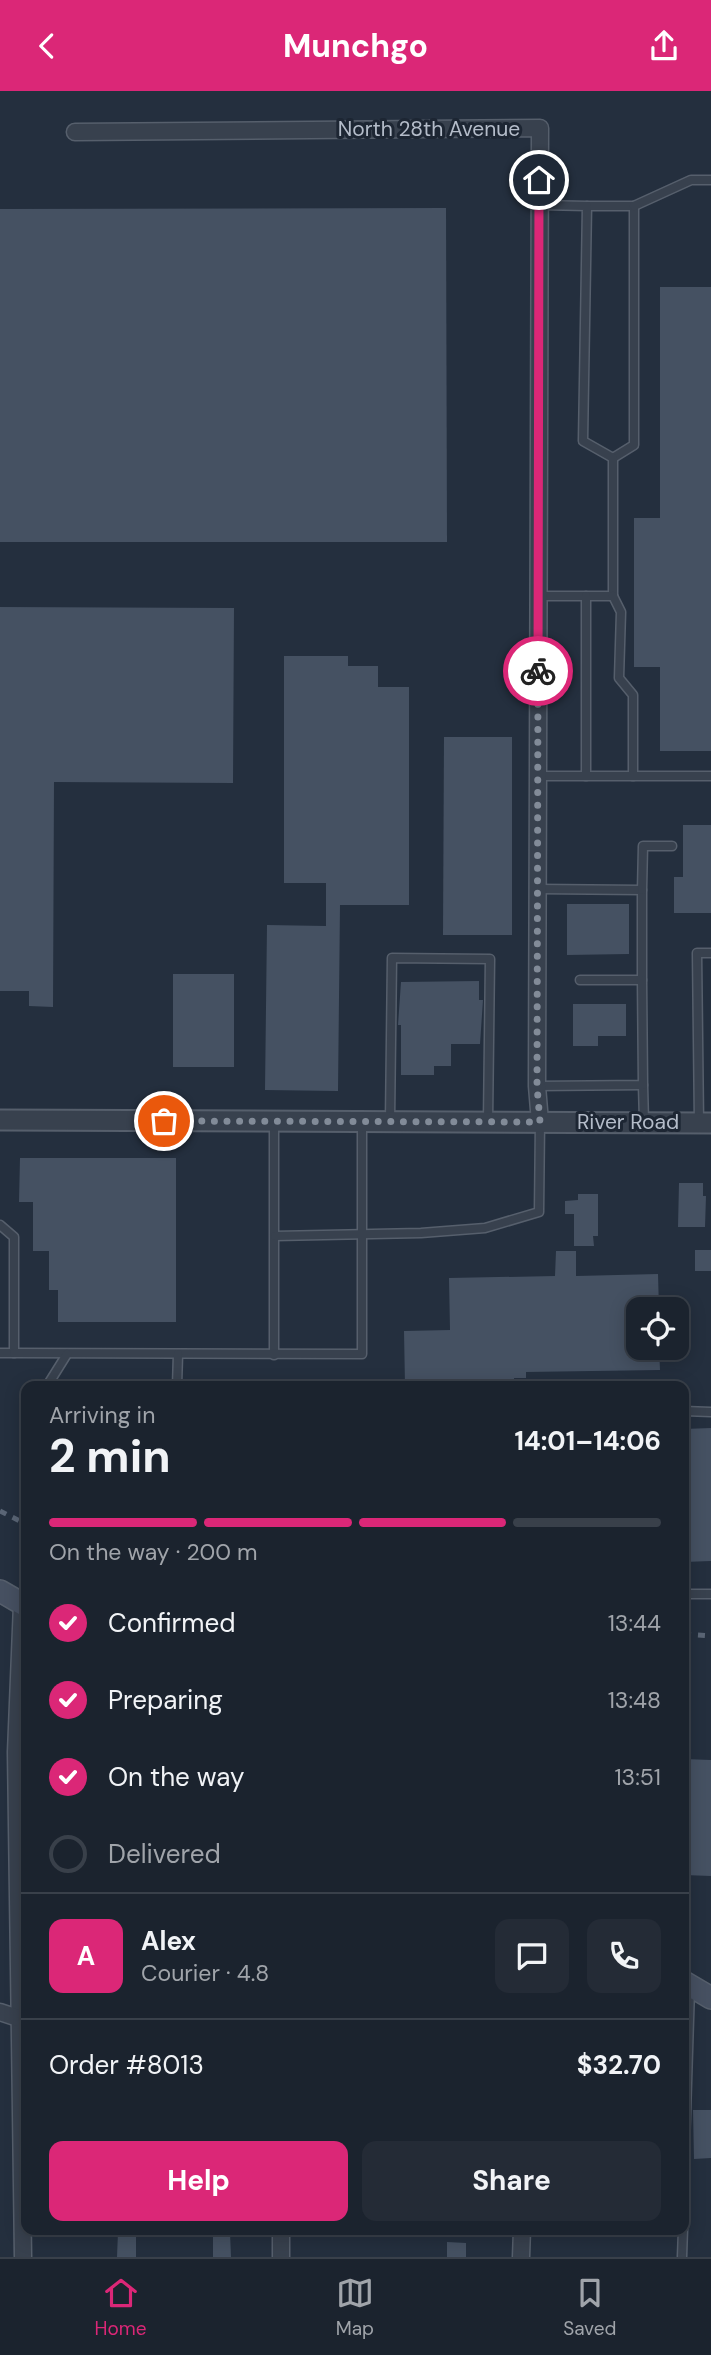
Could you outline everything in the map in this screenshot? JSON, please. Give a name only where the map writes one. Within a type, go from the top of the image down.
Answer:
[{"type":"main road","points":[[0,1591],[21,1603]]},
{"type":"main road","points":[[689,1985],[711,1998]]},
{"type":"street","name":"North 28th Avenue","points":[[75,132],[540,128],[537,1086],[540,1122]]},
{"type":"street","name":"River Road","points":[[0,1120],[705,1123]]},
{"type":"street","points":[[21,1633],[8,1752],[21,1999]]},
{"type":"street","points":[[0,2012],[21,2018]]},
{"type":"street","points":[[23,2235],[23,2257]]},
{"type":"street","points":[[281,2235],[281,2257]]},
{"type":"street","points":[[522,2235],[522,2257]]},
{"type":"lane","points":[[539,205],[634,206],[691,180],[711,180]]},
{"type":"lane","points":[[587,206],[583,441],[613,458]]},
{"type":"lane","points":[[613,458],[634,445],[634,206]]},
{"type":"lane","points":[[613,458],[613,596],[621,612],[619,678],[633,695],[633,776]]},
{"type":"lane","points":[[538,596],[613,596]]},
{"type":"lane","points":[[586,596],[586,776]]},
{"type":"lane","points":[[538,776],[711,776]]},
{"type":"lane","points":[[644,1122],[643,846],[672,846]]},
{"type":"lane","points":[[538,889],[642,890]]},
{"type":"lane","points":[[705,1123],[697,953],[711,953]]},
{"type":"lane","points":[[390,1121],[392,958],[404,958],[490,959],[488,1121]]},
{"type":"lane","points":[[580,980],[642,980]]},
{"type":"lane","points":[[537,1086],[643,1085]]},
{"type":"lane","points":[[274,1121],[274,1355]]},
{"type":"lane","points":[[0,1353],[362,1354],[362,1121]]},
{"type":"lane","name":"North 28th Avenue","points":[[363,1235],[485,1228],[539,1212],[540,1122]]},
{"type":"lane","points":[[0,1225],[14,1237],[14,1353]]},
{"type":"lane","points":[[275,1236],[363,1235]]},
{"type":"lane","points":[[50,1381],[67,1354]]},
{"type":"lane","points":[[177,1354],[177,1381]]},
{"type":"lane","points":[[689,1411],[711,1412]]},
{"type":"lane","points":[[689,1594],[711,1594]]},
{"type":"lane","points":[[682,2257],[683,2235]]},
{"type":"building","points":[[446,208],[447,542],[0,542],[0,209]]},
{"type":"building","points":[[660,287],[711,287],[711,751],[660,751],[660,667],[634,667],[634,518],[660,518]]},
{"type":"building","points":[[0,607],[234,608],[233,783],[54,782],[53,1007],[29,1006],[29,991],[0,991]]},
{"type":"building","points":[[284,656],[348,656],[348,666],[378,666],[378,687],[409,687],[409,905],[340,905],[338,1091],[265,1090],[267,925],[326,926],[326,883],[284,883]]},
{"type":"building","points":[[444,737],[512,737],[512,935],[443,935]]},
{"type":"building","points":[[683,825],[711,825],[711,913],[674,913],[674,877],[683,877]]},
{"type":"building","points":[[567,904],[629,904],[629,954],[567,955]]},
{"type":"building","points":[[173,974],[234,974],[234,1067],[173,1067]]},
{"type":"building","points":[[479,981],[479,1000],[483,1000],[480,1044],[451,1044],[451,1066],[434,1066],[434,1075],[401,1075],[401,1025],[398,1025],[401,982]]},
{"type":"building","points":[[573,1004],[626,1004],[626,1036],[598,1036],[598,1046],[573,1046]]},
{"type":"building","points":[[20,1158],[176,1158],[176,1322],[58,1322],[58,1290],[49,1290],[49,1251],[33,1251],[33,1202],[19,1202]]},
{"type":"building","points":[[679,1183],[703,1183],[703,1196],[706,1196],[705,1227],[678,1227]]},
{"type":"building","points":[[578,1194],[598,1194],[598,1236],[593,1236],[594,1246],[574,1246],[574,1214],[565,1214],[565,1201],[578,1200]]},
{"type":"building","points":[[695,1250],[711,1250],[711,1271],[695,1271]]},
{"type":"building","points":[[556,1251],[576,1251],[576,1276],[658,1274],[659,1297],[626,1297],[626,1360],[660,1360],[660,1370],[526,1372],[526,1378],[514,1378],[514,1381],[405,1381],[404,1331],[450,1330],[449,1278],[555,1276]]},
{"type":"building","points":[[711,1428],[711,1561],[689,1562],[689,1429]]},
{"type":"building","points":[[689,1759],[711,1760],[711,1876],[689,1875]]},
{"type":"building","points":[[693,2110],[711,2110],[711,2158],[694,2159]]},
{"type":"building","points":[[118,2235],[136,2235],[136,2257],[117,2257]]},
{"type":"building","points":[[213,2235],[230,2235],[231,2257],[213,2257]]},
{"type":"building","points":[[447,2242],[466,2243],[466,2257],[447,2257]]},
{"type":"railway","points":[[0,1511],[21,1522]]},
{"type":"railway","points":[[689,1634],[711,1636]]},
{"type":"way so far","points":[[164,1121],[540,1122],[537,1086],[538,671]]},
{"type":"route","points":[[538,671],[539,180]]}]
